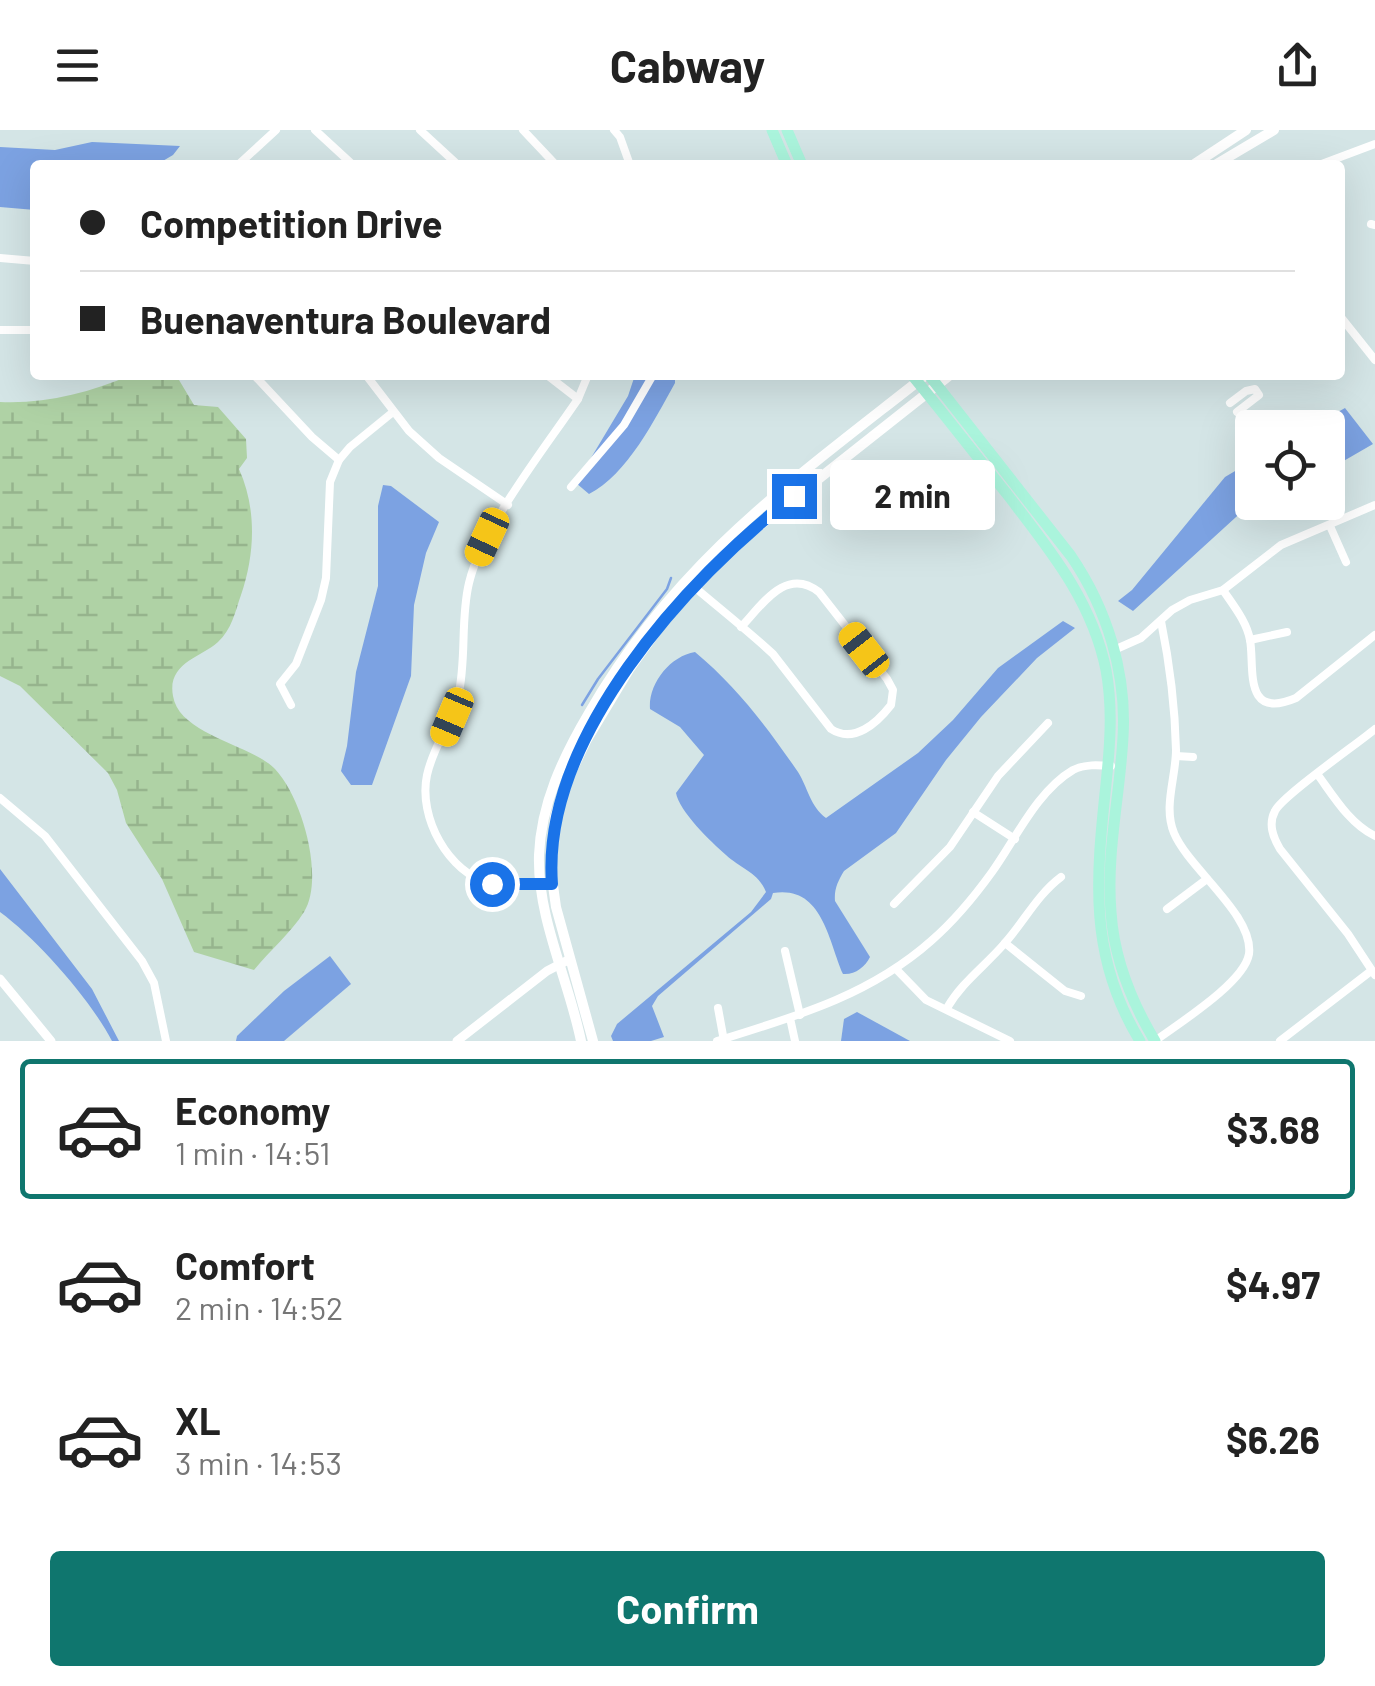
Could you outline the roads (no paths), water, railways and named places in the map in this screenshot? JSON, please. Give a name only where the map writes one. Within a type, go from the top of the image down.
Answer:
[{"type":"main road","points":[[772,130],[792,160]]},
{"type":"main road","points":[[787,130],[793,160]]},
{"type":"main road","points":[[1201,160],[1246,130]]},
{"type":"main road","points":[[1223,160],[1274,130]]},
{"type":"main road","points":[[581,1041],[546,884],[555,817],[579,755],[630,668],[721,541],[804,470],[925,381]]},
{"type":"main road","points":[[689,582],[812,482],[925,381]]},
{"type":"main road","points":[[925,381],[1048,537],[1084,574],[1106,622],[1124,714],[1098,864],[1099,926],[1112,983],[1140,1041]]},
{"type":"main road","points":[[1048,537],[1080,596],[1097,636],[1106,673],[1114,766],[1111,914],[1126,982],[1155,1041]]},
{"type":"main road","points":[[1080,596],[1094,611],[1105,642],[1114,650]]},
{"type":"main road","points":[[565,961],[592,1041]]},
{"type":"street","points":[[243,160],[276,130]]},
{"type":"street","points":[[315,130],[348,160]]},
{"type":"street","points":[[420,130],[453,160]]},
{"type":"street","points":[[524,130],[551,160]]},
{"type":"street","points":[[614,130],[628,160]]},
{"type":"street","points":[[1332,160],[1375,144]]},
{"type":"street","points":[[0,258],[30,261]]},
{"type":"street","points":[[1345,322],[1375,360]]},
{"type":"street","points":[[0,330],[30,330]]},
{"type":"street","points":[[259,380],[339,460]]},
{"type":"street","points":[[370,380],[393,412],[439,458],[508,505]]},
{"type":"street","points":[[553,380],[578,399]]},
{"type":"street","points":[[546,884],[505,886],[474,878],[460,868],[439,840],[426,804],[426,779],[458,696],[464,665],[463,615],[469,583],[487,537],[578,399],[586,380]]},
{"type":"street","points":[[571,487],[624,425],[650,380]]},
{"type":"street","points":[[1230,403],[1246,391],[1255,390],[1259,396],[1240,410]]},
{"type":"street","points":[[291,705],[280,684],[296,664],[321,600],[326,578],[330,482],[339,460],[393,412]]},
{"type":"street","points":[[804,470],[812,482]]},
{"type":"street","points":[[1114,650],[1140,638],[1190,600],[1224,590],[1282,545],[1375,505]]},
{"type":"street","points":[[1330,526],[1346,562]]},
{"type":"street","points":[[689,582],[741,627],[773,654],[831,729],[840,734],[856,734],[889,709],[894,696],[891,685],[819,592],[807,584],[781,586],[741,627]]},
{"type":"street","points":[[1224,590],[1250,640],[1254,690],[1266,700],[1282,704],[1296,698],[1375,635]]},
{"type":"street","points":[[1155,1041],[1245,968],[1250,951],[1248,935],[1172,829],[1169,811],[1176,756],[1174,686],[1161,621]]},
{"type":"street","points":[[1250,640],[1286,632]]},
{"type":"street","points":[[894,904],[950,847],[998,776],[1048,724]]},
{"type":"street","points":[[1280,1041],[1373,973],[1348,934],[1280,849],[1273,834],[1272,816],[1278,806],[1375,729]]},
{"type":"street","points":[[1176,756],[1194,756]]},
{"type":"street","points":[[718,1008],[721,1040],[849,997],[896,969],[966,907],[1037,807],[1069,773],[1087,766],[1114,766]]},
{"type":"street","points":[[1318,775],[1350,818],[1375,836]]},
{"type":"street","points":[[0,798],[45,836],[142,960],[158,997],[166,1041]]},
{"type":"street","points":[[972,812],[1015,839]]},
{"type":"street","points":[[947,1008],[957,991],[1004,944],[1060,877]]},
{"type":"street","points":[[1167,910],[1206,879]]},
{"type":"street","points":[[1004,944],[1064,990],[1081,996]]},
{"type":"street","points":[[785,951],[800,1015]]},
{"type":"street","points":[[457,1041],[565,961]]},
{"type":"street","points":[[896,969],[926,1000],[1010,1041]]},
{"type":"street","points":[[0,979],[51,1041]]},
{"type":"street","points":[[790,1018],[795,1041]]},
{"type":"water","points":[[92,142],[180,146],[164,160],[30,160],[30,210],[0,207],[0,147],[55,150]]},
{"type":"water","points":[[633,380],[675,380],[628,460],[589,494],[576,483],[628,396]]},
{"type":"water","points":[[1345,408],[1373,444],[1345,460],[1345,410],[1341,410]]},
{"type":"water","points":[[1235,471],[1235,518],[1133,611],[1118,601],[1132,590],[1225,477]]},
{"type":"water","points":[[383,485],[391,486],[439,522],[426,553],[414,605],[411,676],[372,785],[351,785],[341,771],[356,672],[378,586],[378,506]]},
{"type":"water","points":[[1063,621],[1075,628],[1037,658],[981,717],[896,833],[844,871],[835,901],[870,957],[862,967],[843,974],[813,906],[802,897],[773,893],[771,899],[658,996],[652,1006],[664,1037],[613,1041],[611,1036],[617,1024],[751,912],[766,892],[754,875],[704,834],[678,800],[676,793],[704,755],[680,727],[650,709],[653,690],[669,665],[695,652],[724,679],[775,739],[826,818],[918,753],[998,668]]},
{"type":"water","points":[[0,869],[92,989],[119,1041],[112,1041],[91,1007],[46,954],[0,912]]},
{"type":"water","points":[[330,956],[351,984],[284,1041],[236,1041],[284,991]]},
{"type":"water","points":[[857,1012],[910,1041],[841,1041],[844,1019]]},
{"type":"waterway","points":[[582,705],[667,589],[671,578]]}]
